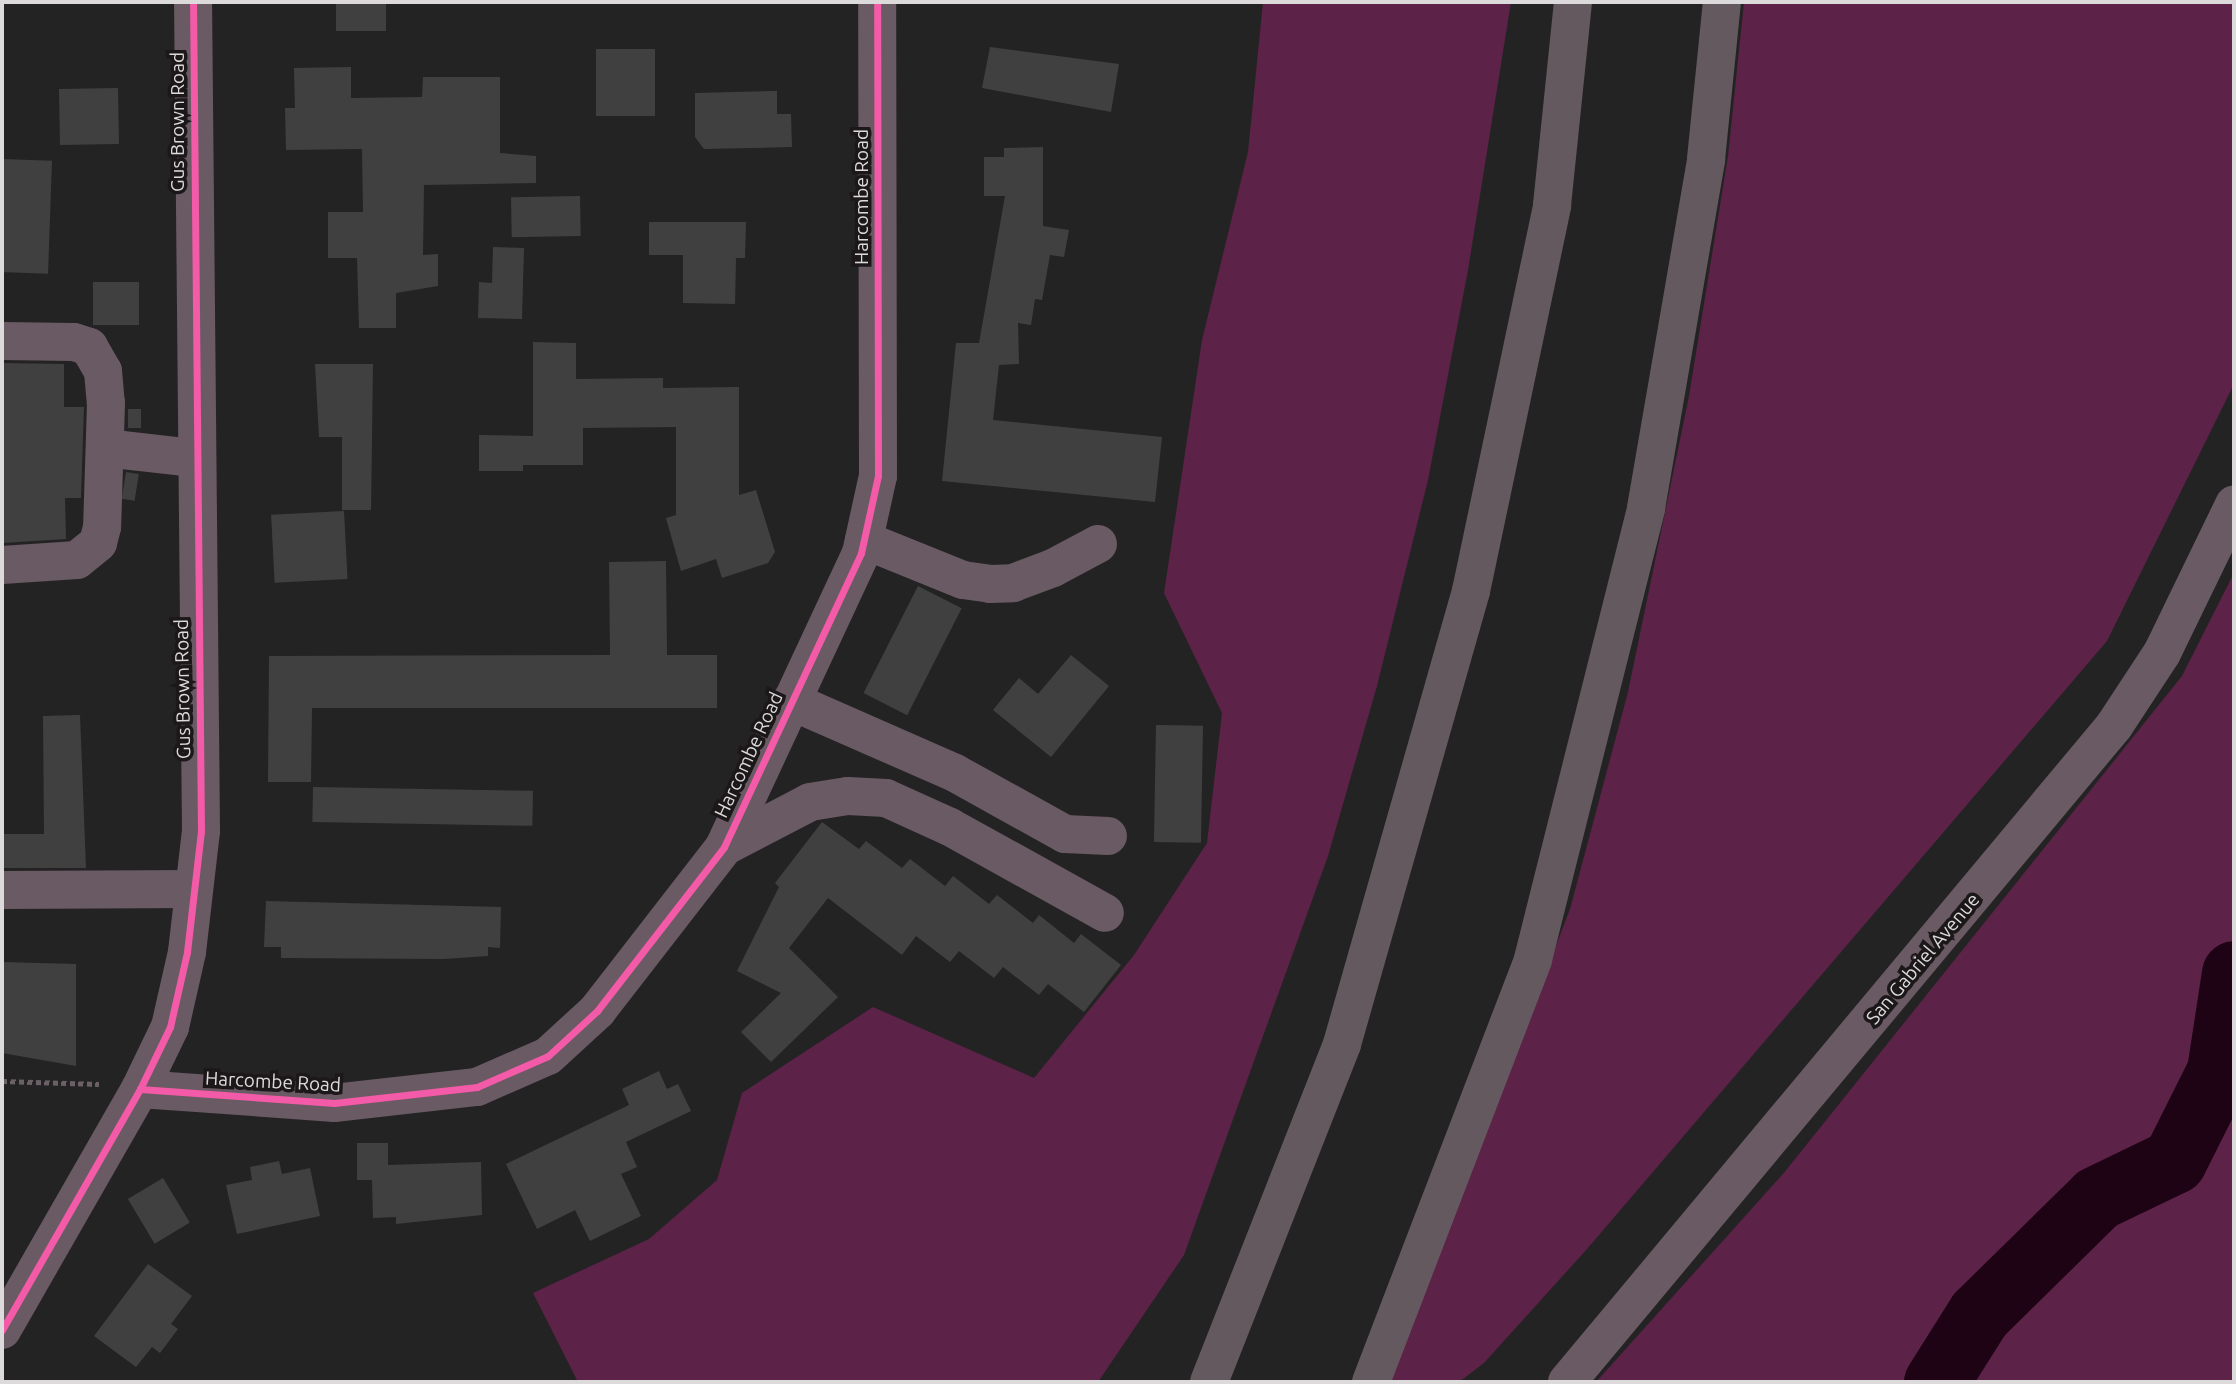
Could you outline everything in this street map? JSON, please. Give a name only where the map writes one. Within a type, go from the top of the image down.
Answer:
[{"type":"highway","points":[[1209,1382],[1342,1044],[1471,591],[1552,205],[1573,2]]},
{"type":"highway","points":[[1371,1382],[1533,959],[1646,508],[1706,159],[1722,2]]},
{"type":"street","name":"Gus Brown Road","points":[[2,1330],[140,1089],[170,1027],[187,953],[201,831],[194,458],[193,2]]},
{"type":"street","name":"Harcombe Road","points":[[140,1089],[334,1103],[477,1087],[548,1056],[597,1011],[724,847],[864,540],[878,476],[877,2]]},
{"type":"street","points":[[2,341],[74,342],[89,347],[103,372],[105,448],[102,527],[90,553],[77,560],[49,564],[2,565]]},
{"type":"street","points":[[105,448],[194,458]]},
{"type":"street","name":"San Gabriel Avenue","points":[[1567,1382],[2114,726],[2162,653],[2234,505]]},
{"type":"street","points":[[864,540],[963,580],[990,584],[1013,583],[1053,568],[1098,544]]},
{"type":"street","points":[[791,701],[955,773],[1065,834],[1108,836]]},
{"type":"street","points":[[724,847],[810,802],[848,796],[886,798],[950,827],[1105,913]]},
{"type":"street","points":[[2,890],[194,889]]},
{"type":"path","points":[[2,1080],[140,1089]]},
{"type":"shaded area","points":[[1263,2],[1511,2],[1468,270],[1428,480],[1377,686],[1328,856],[1184,1255],[1098,1382],[578,1382],[533,1293],[649,1239],[717,1180],[742,1093],[873,1007],[1034,1078],[1134,955],[1207,843],[1222,713],[1164,593],[1202,340],[1248,152]]},
{"type":"shaded area","points":[[1744,2],[2234,2],[2234,384],[2107,641],[1587,1249],[1484,1363],[1459,1382],[1389,1382],[1570,909],[1628,692],[1689,396],[1728,156]]},
{"type":"shaded area","points":[[2234,573],[2234,1382],[1596,1382],[1783,1174],[2182,676]]},
{"type":"building","points":[[336,2],[386,2],[386,31],[336,31]]},
{"type":"building","points":[[990,47],[1119,64],[1111,112],[982,88]]},
{"type":"building","points":[[596,49],[655,49],[655,116],[596,116]]},
{"type":"building","points":[[351,67],[351,98],[422,97],[423,77],[500,77],[500,153],[536,156],[536,183],[424,185],[423,255],[438,254],[438,286],[396,293],[396,328],[359,328],[357,258],[328,258],[328,212],[363,212],[362,149],[286,150],[285,108],[295,108],[294,68]]},
{"type":"building","points":[[118,88],[119,144],[60,145],[59,89]]},
{"type":"building","points":[[777,91],[777,114],[791,114],[792,147],[704,149],[695,137],[695,93]]},
{"type":"building","points":[[1043,147],[1043,226],[1069,230],[1064,257],[1050,255],[1042,300],[1035,299],[1031,325],[1018,323],[1019,364],[999,365],[993,420],[1162,437],[1155,502],[942,481],[956,343],[979,343],[1005,196],[984,196],[984,157],[1004,157],[1004,148]]},
{"type":"building","points":[[2,159],[52,161],[48,274],[2,272]]},
{"type":"building","points":[[580,196],[581,236],[512,237],[511,197]]},
{"type":"building","points":[[649,222],[746,222],[745,258],[736,258],[735,304],[683,303],[683,255],[649,255]]},
{"type":"building","points":[[493,247],[524,248],[522,319],[478,318],[479,282],[492,283]]},
{"type":"building","points":[[93,282],[139,282],[139,325],[93,325]]},
{"type":"building","points":[[533,342],[576,343],[576,379],[663,378],[663,388],[739,387],[739,495],[756,490],[775,552],[768,563],[722,578],[716,559],[681,571],[666,518],[676,515],[676,427],[583,428],[583,465],[523,465],[523,471],[479,471],[479,435],[533,436]]},
{"type":"building","points":[[2,363],[64,364],[64,407],[84,407],[81,498],[65,498],[66,539],[2,543]]},
{"type":"building","points":[[315,364],[373,364],[371,510],[342,510],[342,437],[319,437]]},
{"type":"building","points":[[128,409],[141,409],[141,428],[128,428]]},
{"type":"building","points":[[126,472],[139,474],[135,501],[122,499]]},
{"type":"building","points":[[344,511],[348,579],[275,583],[271,515]]},
{"type":"building","points":[[666,561],[667,655],[717,655],[717,708],[312,708],[311,782],[268,782],[269,656],[610,655],[609,562]]},
{"type":"building","points":[[918,586],[962,608],[907,715],[864,693]]},
{"type":"building","points":[[1071,655],[1109,686],[1051,757],[993,710],[1019,678],[1038,694]]},
{"type":"building","points":[[80,715],[86,868],[2,868],[2,834],[44,834],[43,716]]},
{"type":"building","points":[[1156,725],[1203,726],[1201,843],[1154,842]]},
{"type":"building","points":[[313,787],[533,791],[532,826],[312,822]]},
{"type":"building","points":[[822,822],[859,849],[866,841],[902,868],[910,859],[945,886],[953,876],[989,904],[997,895],[1033,923],[1039,915],[1074,943],[1081,934],[1121,965],[1084,1012],[1048,984],[1039,995],[1003,967],[994,978],[959,951],[950,962],[916,936],[902,955],[828,898],[789,948],[838,997],[771,1062],[741,1032],[781,993],[737,971],[779,887],[775,883]]},
{"type":"building","points":[[266,901],[501,907],[500,948],[488,947],[488,956],[444,959],[281,958],[281,947],[264,947]]},
{"type":"building","points":[[2,962],[76,964],[76,1066],[2,1053]]},
{"type":"building","points":[[659,1071],[667,1089],[678,1084],[691,1111],[626,1142],[637,1167],[621,1174],[641,1216],[590,1241],[575,1210],[537,1229],[506,1164],[629,1105],[622,1089]]},
{"type":"building","points":[[357,1143],[388,1143],[388,1165],[481,1162],[482,1215],[396,1224],[396,1217],[373,1218],[372,1180],[357,1180]]},
{"type":"building","points":[[279,1161],[282,1174],[310,1168],[320,1216],[237,1234],[226,1185],[252,1180],[250,1167]]},
{"type":"building","points":[[163,1178],[190,1223],[155,1244],[128,1199]]},
{"type":"building","points":[[148,1264],[192,1296],[171,1324],[178,1329],[160,1353],[152,1347],[136,1367],[94,1336]]},
{"type":"waterway","points":[[1936,1382],[1979,1314],[2097,1198],[2174,1161],[2219,1071],[2234,973]]},
{"type":"cycle path","points":[[2,1330],[140,1089],[170,1027],[187,952],[201,831],[193,2]]},
{"type":"cycle path","points":[[140,1089],[334,1103],[477,1087],[548,1056],[597,1011],[724,847],[861,553],[878,476],[877,2]]}]
